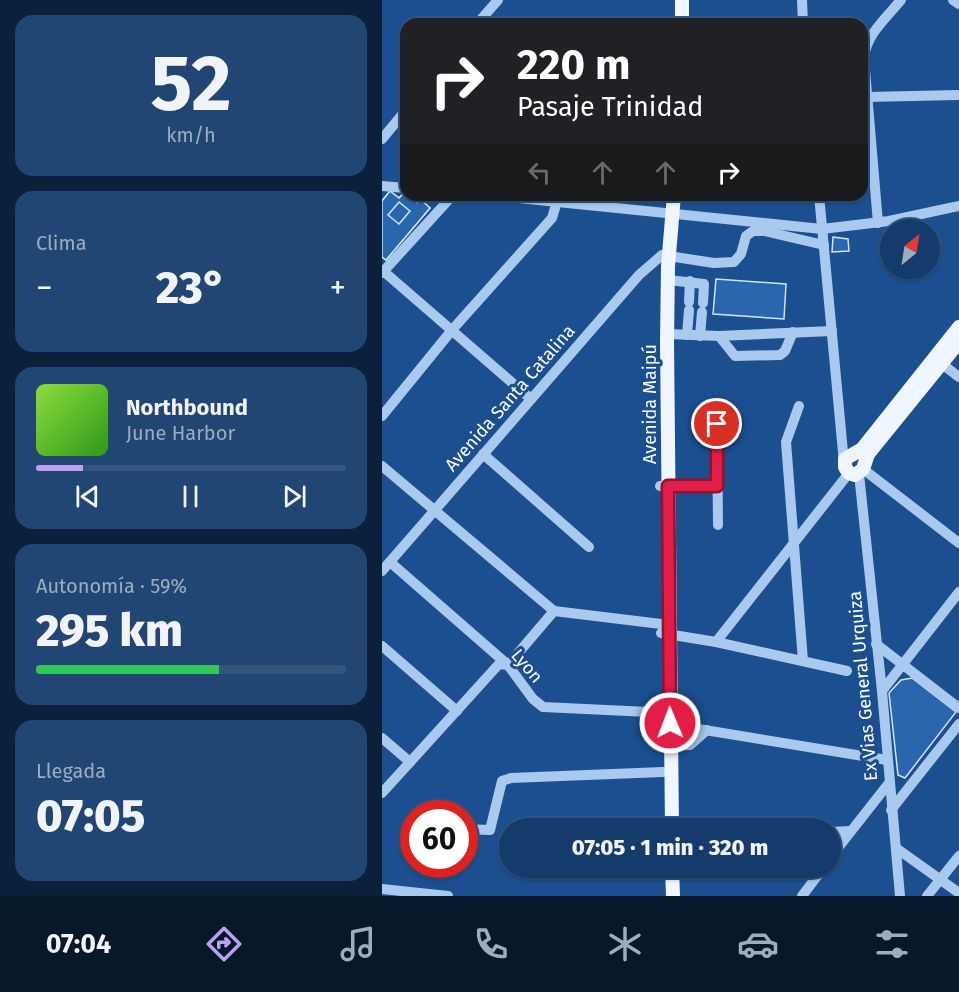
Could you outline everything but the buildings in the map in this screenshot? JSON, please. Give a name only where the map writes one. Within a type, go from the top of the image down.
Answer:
[{"type":"main road","points":[[682,0],[682,18]]},
{"type":"main road","points":[[689,0],[689,18]]},
{"type":"main road","name":"Avenida Maipú","points":[[668,201],[669,215]]},
{"type":"main road","name":"Avenida Maipú","points":[[671,818],[666,746],[664,486],[666,255],[669,215],[672,201]]},
{"type":"main road","name":"Avenida Maipú","points":[[664,486],[668,280],[666,255]]},
{"type":"main road","points":[[938,360],[958,327]]},
{"type":"main road","points":[[856,466],[862,449],[938,360],[958,342]]},
{"type":"main road","name":"Avenida Maipú","points":[[663,818],[663,772],[666,746]]},
{"type":"main road","points":[[663,878],[664,896]]},
{"type":"main road","points":[[673,878],[673,896]]},
{"type":"street","points":[[483,18],[498,0]]},
{"type":"street","points":[[802,0],[803,18]]},
{"type":"street","points":[[868,43],[901,0]]},
{"type":"street","points":[[953,0],[958,4]]},
{"type":"street","points":[[868,97],[958,95]]},
{"type":"street","points":[[573,201],[669,215],[822,229],[878,223],[868,108]]},
{"type":"street","points":[[382,139],[400,117]]},
{"type":"street","points":[[382,186],[400,188]]},
{"type":"street","points":[[447,201],[383,271],[531,399]]},
{"type":"street","points":[[382,416],[452,330],[552,218],[558,201]]},
{"type":"street","name":"Ex Vias General Urquiza","points":[[820,201],[832,331],[856,466],[882,691],[900,896]]},
{"type":"street","points":[[917,219],[956,210]]},
{"type":"street","points":[[666,255],[714,263],[734,262],[741,255],[747,222]]},
{"type":"street","points":[[746,236],[753,231],[764,231],[824,245]]},
{"type":"street","name":"Avenida Santa Catalina","points":[[382,572],[639,275],[666,255]]},
{"type":"street","points":[[668,280],[704,284],[700,336]]},
{"type":"street","points":[[686,335],[690,281]]},
{"type":"street","points":[[667,334],[719,336],[832,331]]},
{"type":"street","points":[[719,336],[735,356],[780,355],[785,351],[793,332]]},
{"type":"street","points":[[938,360],[958,377]]},
{"type":"street","points":[[799,406],[786,442],[803,662]]},
{"type":"street","points":[[717,424],[718,525]]},
{"type":"street","points":[[483,454],[589,547]]},
{"type":"street","points":[[382,466],[554,611],[664,630],[847,671]]},
{"type":"street","points":[[715,642],[856,466],[958,543]]},
{"type":"street","points":[[664,486],[717,486]]},
{"type":"street","name":"Lyon","points":[[390,562],[508,665],[533,699],[543,707],[666,718],[707,730],[887,760]]},
{"type":"street","points":[[882,691],[958,592]]},
{"type":"street","points":[[382,793],[499,664],[508,665],[554,611]]},
{"type":"street","points":[[876,644],[958,708]]},
{"type":"street","points":[[382,646],[457,711]]},
{"type":"street","points":[[891,810],[958,724]]},
{"type":"street","points":[[666,746],[690,745],[707,730]]},
{"type":"street","points":[[382,738],[410,762]]},
{"type":"street","points":[[478,830],[490,830],[502,781],[511,778],[663,772]]},
{"type":"street","points":[[841,844],[889,783]]},
{"type":"street","points":[[841,831],[851,831]]},
{"type":"street","points":[[896,848],[958,893]]},
{"type":"street","points":[[927,896],[958,856]]},
{"type":"street","points":[[802,896],[816,878]]},
{"type":"street","points":[[382,889],[448,896]]},
{"type":"route","points":[[670,723],[668,486],[717,486],[717,424]]}]
